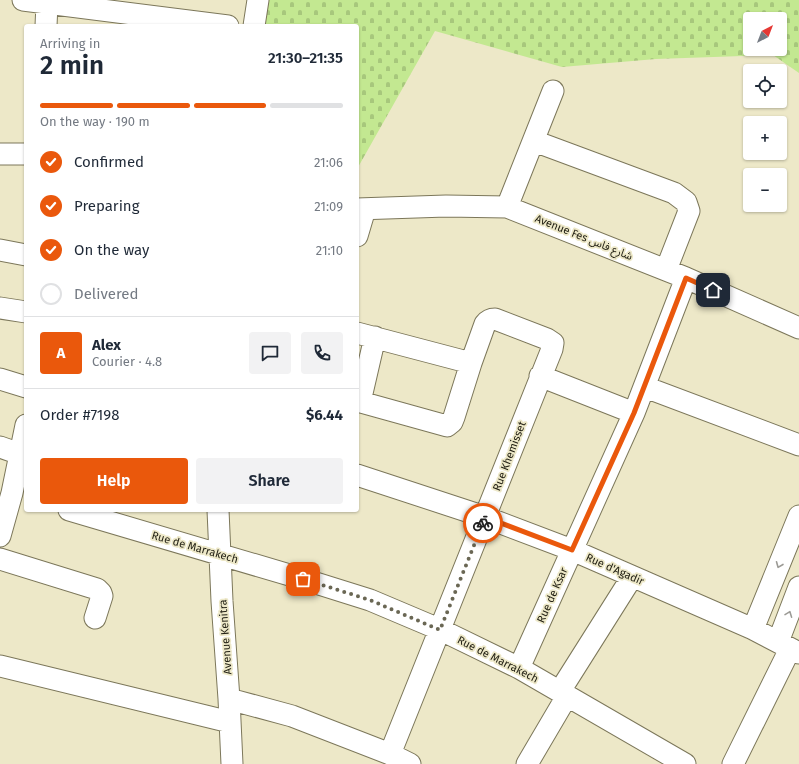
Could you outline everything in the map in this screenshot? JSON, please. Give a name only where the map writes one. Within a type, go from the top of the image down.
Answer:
[{"type":"street","points":[[24,0],[212,24]]},
{"type":"street","points":[[254,24],[258,0]]},
{"type":"street","points":[[46,24],[47,3]]},
{"type":"street","points":[[507,207],[553,91]]},
{"type":"street","points":[[534,141],[674,193],[686,202],[689,211],[666,270]]},
{"type":"street","points":[[0,154],[24,154]]},
{"type":"street","name":"Avenue Fes شارع فاس","points":[[361,209],[446,206],[507,207],[686,278],[799,328]]},
{"type":"street","points":[[359,222],[361,209]]},
{"type":"street","points":[[0,250],[24,255]]},
{"type":"street","name":"Rue de Ksar","points":[[519,668],[634,413],[686,278]]},
{"type":"street","points":[[0,308],[24,312]]},
{"type":"street","name":"Rue Khemisset","points":[[390,754],[553,346],[552,342],[547,339],[495,319],[491,319],[485,324],[471,362]]},
{"type":"street","points":[[366,335],[471,362],[452,422],[447,426],[359,402],[366,335]]},
{"type":"street","points":[[540,376],[634,413]]},
{"type":"street","points":[[0,379],[24,386]]},
{"type":"street","points":[[645,387],[799,446]]},
{"type":"street","points":[[0,447],[23,442],[13,493],[0,536]]},
{"type":"street","name":"Rue d'Agadir","points":[[359,476],[485,517],[572,550],[753,629],[789,648]]},
{"type":"street","name":"Rue de Marrakech","points":[[76,512],[370,600],[440,630],[519,668],[685,764]]},
{"type":"street","name":"Avenue Kenitra","points":[[218,512],[219,554],[230,699],[232,764]]},
{"type":"street","points":[[753,629],[795,539],[799,516]]},
{"type":"street","points":[[0,559],[97,590],[102,593],[95,618]]},
{"type":"street","points":[[527,764],[563,694],[632,576]]},
{"type":"street","points":[[733,764],[789,648],[799,587]]},
{"type":"street","points":[[0,666],[230,722]]},
{"type":"street","points":[[230,699],[292,716],[390,754],[410,764]]},
{"type":"green space","points":[[259,0],[799,0],[799,73],[774,56],[787,56],[787,12],[743,12],[744,56],[656,59],[562,67],[435,31],[359,165],[359,24],[258,24]]},
{"type":"way so far","points":[[303,579],[370,600],[440,630],[483,523]]},
{"type":"route","points":[[483,523],[485,517],[572,550],[645,387],[686,278],[713,290]]}]
